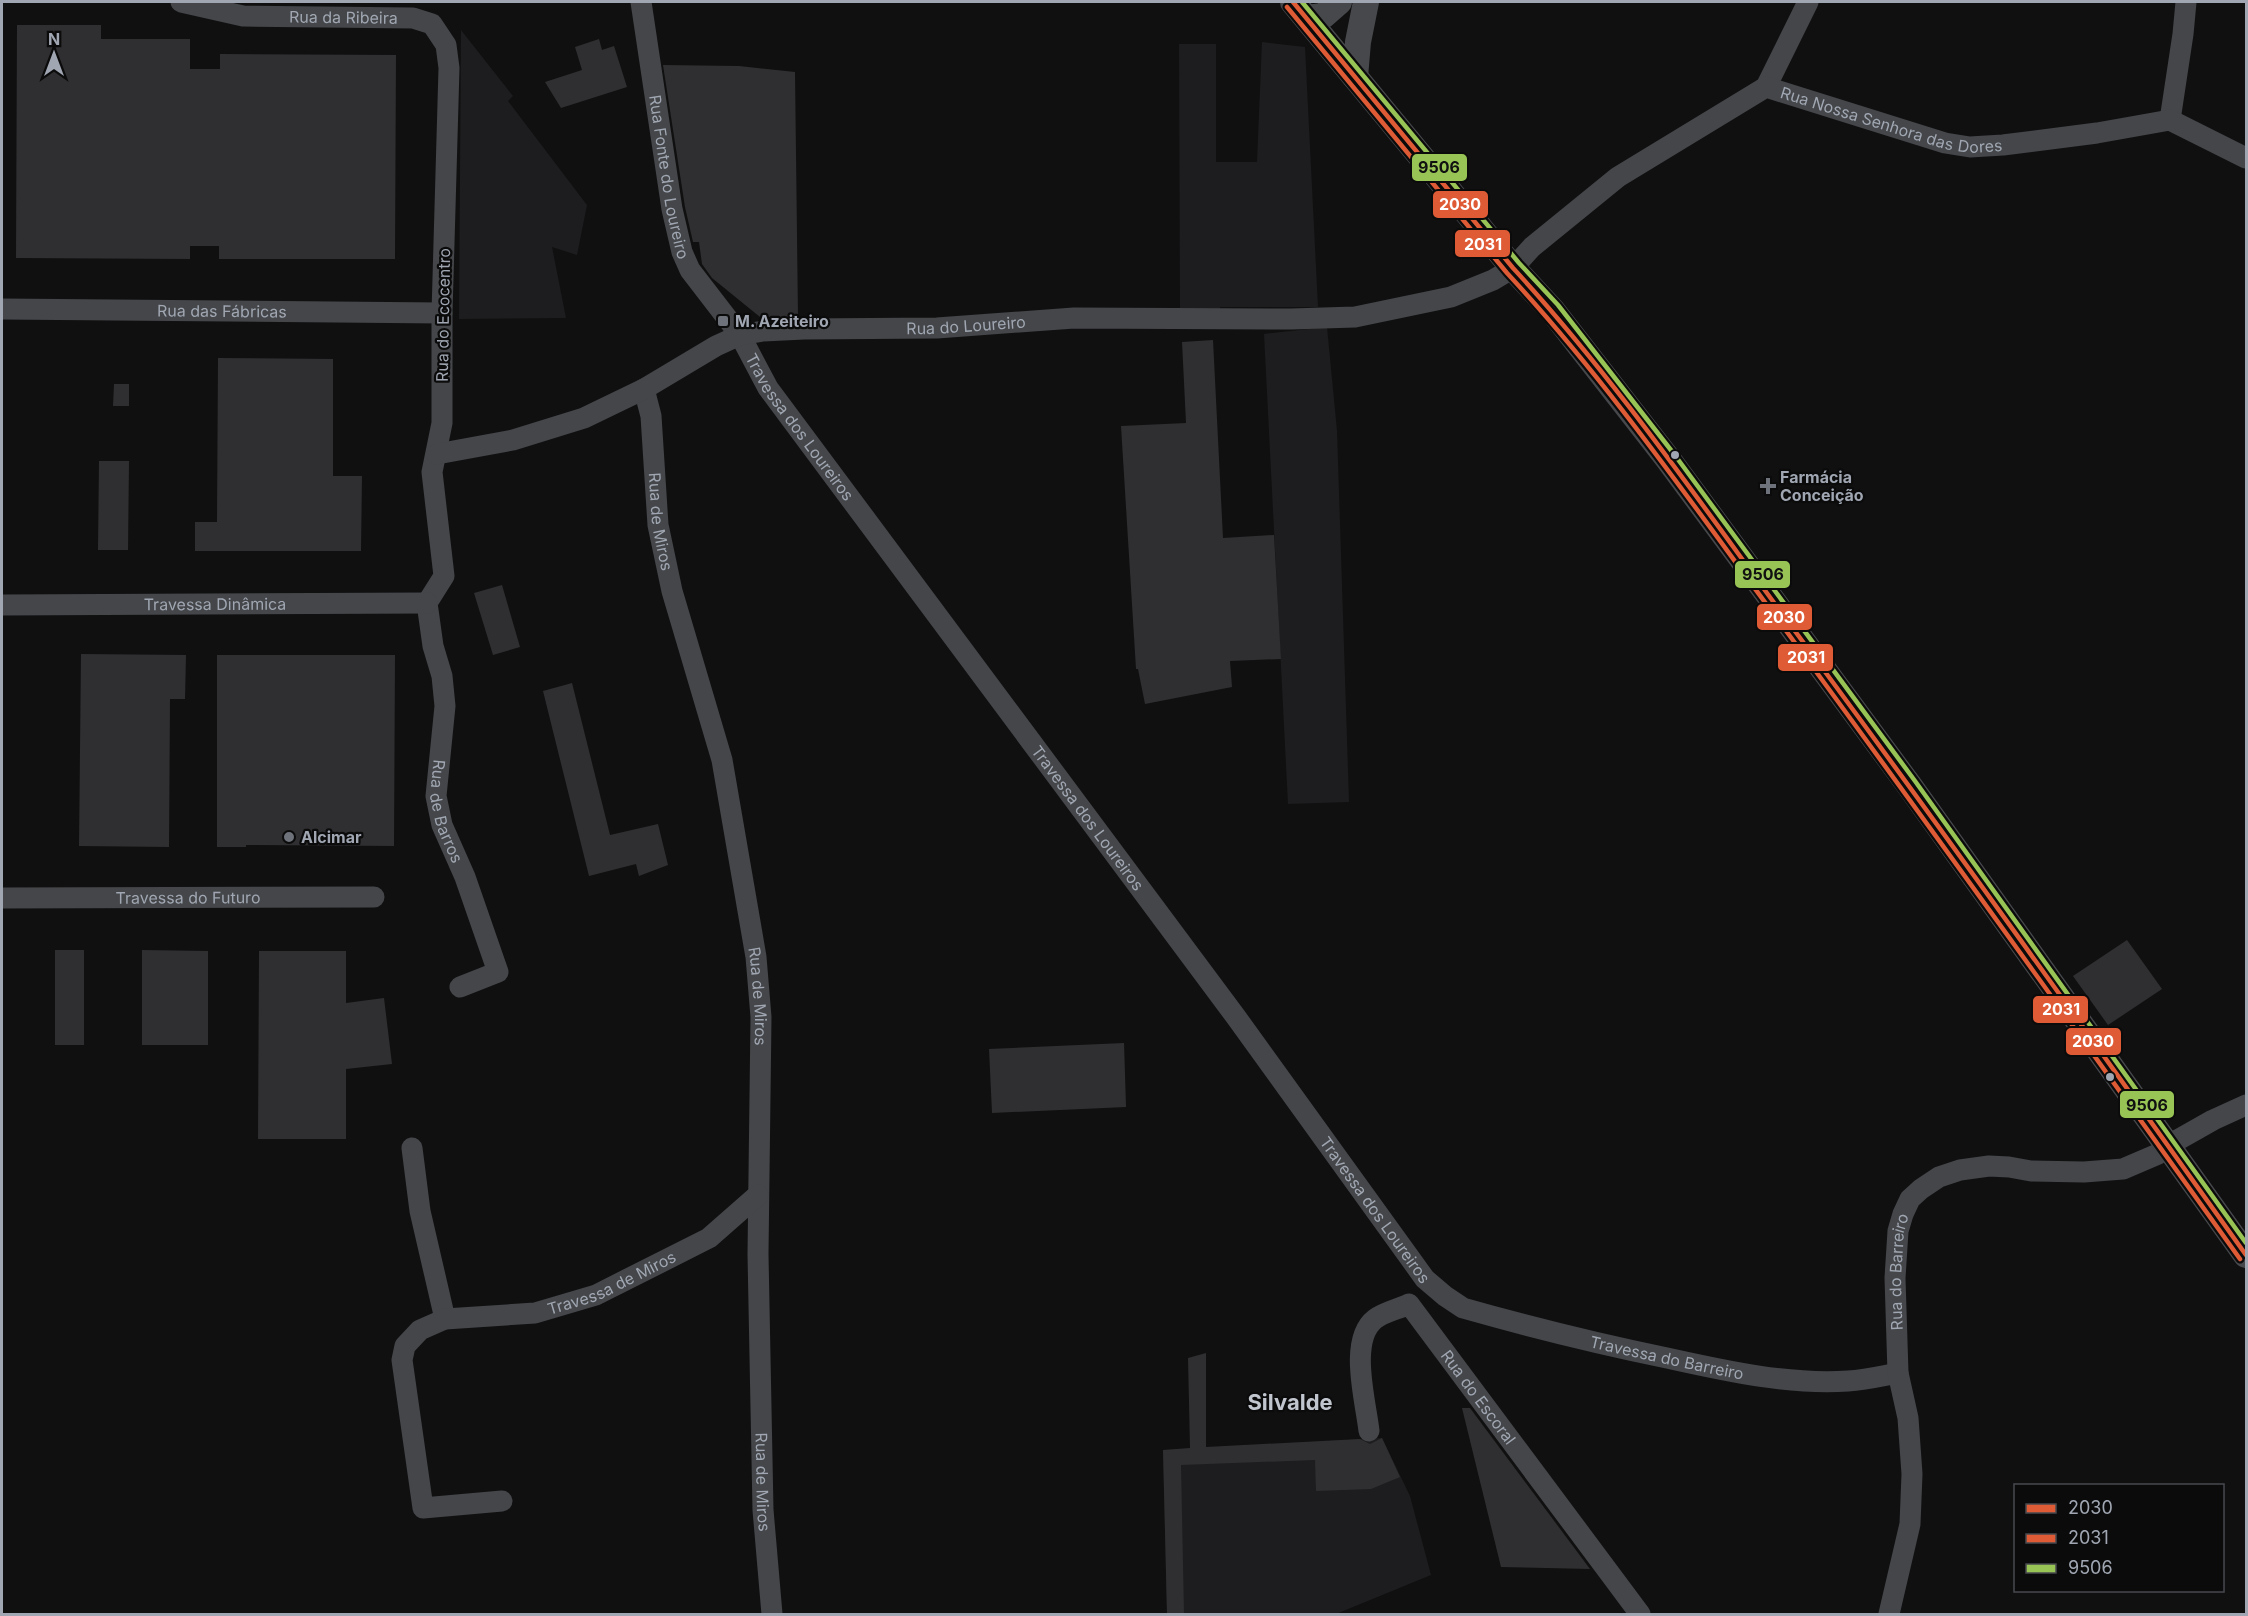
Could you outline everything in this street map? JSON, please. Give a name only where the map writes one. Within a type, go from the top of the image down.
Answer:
[{"type":"main road","points":[[1304,7],[1323,16],[1339,2]]},
{"type":"main road","points":[[1355,77],[1358,42],[1366,2]]},
{"type":"main road","points":[[1304,7],[1355,77],[1513,268],[1552,310],[1668,459],[1909,785],[2247,1255]]},
{"type":"street","name":"Rua da Ribeira","points":[[181,2],[243,16],[413,18],[432,24]]},
{"type":"street","name":"Rua Fonte do Loureiro","points":[[640,2],[672,209],[682,252],[690,270],[740,335]]},
{"type":"street","points":[[1766,87],[1808,2]]},
{"type":"street","points":[[2186,2],[2170,120],[2247,158]]},
{"type":"street","name":"Rua do Ecocentro","points":[[428,603],[444,576],[432,472],[442,423],[442,312],[449,68],[446,45],[432,24]]},
{"type":"street","name":"Rua Nossa Senhora das Dores","points":[[1513,268],[1532,247],[1618,177],[1766,87],[1945,143],[1970,147],[2097,133],[2170,120]]},
{"type":"street","name":"Rua do Loureiro","points":[[436,454],[513,440],[584,418],[644,390],[716,346],[740,335],[763,331],[937,328],[1074,318],[1355,317],[1451,297],[1493,280],[1513,268]]},
{"type":"street","name":"Rua das Fábricas","points":[[2,309],[442,312]]},
{"type":"street","name":"Travessa dos Loureiros","points":[[740,335],[768,388],[1236,1017],[1425,1279],[1444,1296]]},
{"type":"street","name":"Rua de Miros","points":[[644,390],[651,416],[658,525],[672,591],[722,760],[756,957],[761,1017],[758,1195],[763,1510],[772,1614]]},
{"type":"street","name":"Travessa Dinâmica","points":[[2,605],[428,603]]},
{"type":"street","name":"Rua de Barros","points":[[428,603],[433,646],[442,676],[445,706],[436,796],[442,825],[465,877],[498,972],[460,987]]},
{"type":"street","name":"Travessa do Futuro","points":[[2,898],[374,897]]},
{"type":"street","name":"Rua do Barreiro","points":[[1889,1614],[1910,1524],[1912,1474],[1908,1418],[1898,1373],[1895,1278],[1898,1231],[1910,1199],[1939,1177],[1960,1170],[1989,1166],[2009,1167],[2031,1172],[2122,1169],[2158,1154],[2167,1146],[2247,1105]]},
{"type":"street","points":[[412,1148],[420,1211],[445,1319]]},
{"type":"street","name":"Travessa de Miros","points":[[502,1501],[423,1508],[402,1360],[405,1346],[420,1330],[445,1319],[534,1313],[596,1295],[710,1238],[758,1195]]},
{"type":"street","name":"Travessa do Barreiro","points":[[1444,1296],[1463,1308],[1489,1315],[1635,1352],[1712,1368],[1774,1378],[1814,1381],[1849,1381],[1898,1373]]},
{"type":"street","name":"Rua do Escoral","points":[[1369,1431],[1359,1355],[1364,1333],[1375,1319],[1409,1304],[1640,1614]]},
{"type":"shaded area","points":[[461,30],[513,96],[508,101],[587,205],[577,255],[552,247],[566,318],[459,319]]},
{"type":"shaded area","points":[[1262,42],[1305,47],[1318,307],[1220,307],[1220,310],[1180,310],[1179,44],[1216,44],[1216,162],[1257,162]]},
{"type":"shaded area","points":[[1327,327],[1337,431],[1349,802],[1288,804],[1264,334]]},
{"type":"shaded area","points":[[1382,1438],[1410,1496],[1431,1575],[1336,1614],[1167,1614],[1163,1450]]},
{"type":"building","points":[[17,25],[101,25],[101,39],[190,39],[190,69],[220,69],[220,54],[396,55],[395,259],[219,259],[219,246],[190,246],[190,259],[16,258]]},
{"type":"building","points":[[599,39],[602,50],[614,46],[627,87],[561,108],[545,82],[582,70],[575,47]]},
{"type":"building","points":[[663,65],[739,66],[795,72],[798,317],[760,317],[712,278],[702,264],[699,242],[693,242],[685,207]]},
{"type":"building","points":[[1213,340],[1223,538],[1274,535],[1281,659],[1230,661],[1232,687],[1145,704],[1138,669],[1136,669],[1121,426],[1186,423],[1182,342]]},
{"type":"building","points":[[218,358],[333,359],[333,476],[362,476],[361,551],[195,551],[195,522],[217,522]]},
{"type":"building","points":[[114,384],[129,384],[129,406],[113,406]]},
{"type":"building","points":[[99,461],[129,461],[128,550],[98,550]]},
{"type":"building","points":[[502,585],[520,647],[493,655],[474,593]]},
{"type":"building","points":[[81,654],[186,655],[185,699],[170,699],[169,847],[79,846]]},
{"type":"building","points":[[217,655],[395,655],[394,846],[246,845],[246,847],[217,847]]},
{"type":"building","points":[[572,683],[610,835],[658,824],[668,865],[639,876],[636,864],[589,876],[543,691]]},
{"type":"building","points":[[2127,940],[2162,989],[2108,1025],[2073,976]]},
{"type":"building","points":[[55,950],[84,950],[84,1045],[55,1045]]},
{"type":"building","points":[[142,950],[208,951],[208,1045],[142,1045]]},
{"type":"building","points":[[259,951],[346,951],[346,1003],[384,998],[392,1064],[346,1069],[346,1139],[258,1139]]},
{"type":"building","points":[[1124,1043],[1126,1107],[992,1113],[989,1049]]},
{"type":"building","points":[[1206,1353],[1206,1447],[1360,1439],[1370,1444],[1382,1438],[1400,1477],[1371,1489],[1316,1491],[1315,1460],[1181,1465],[1184,1614],[1167,1614],[1163,1450],[1190,1448],[1188,1358]]},
{"type":"building","points":[[1462,1408],[1470,1408],[1590,1569],[1501,1567]]},
{"type":"transit line","name":"2030","points":[[1293,2],[1513,268],[1585,351],[1654,439],[1960,856],[2246,1255]]},
{"type":"transit line","name":"9506","points":[[1302,2],[1519,263],[1558,305],[1674,454],[1915,781],[2246,1243]]},
{"type":"transit line","name":"2031","points":[[1287,7],[1616,402],[1899,785],[2240,1259]]},
{"type":"place","name":"M. Azeiteiro","points":[[723,321]]},
{"type":"place","name":"Farmácia Conceição","points":[[1768,486]]},
{"type":"place","name":"Alcimar","points":[[289,837]]},
{"type":"district","name":"Silvalde","points":[[1290,1402]]}]
